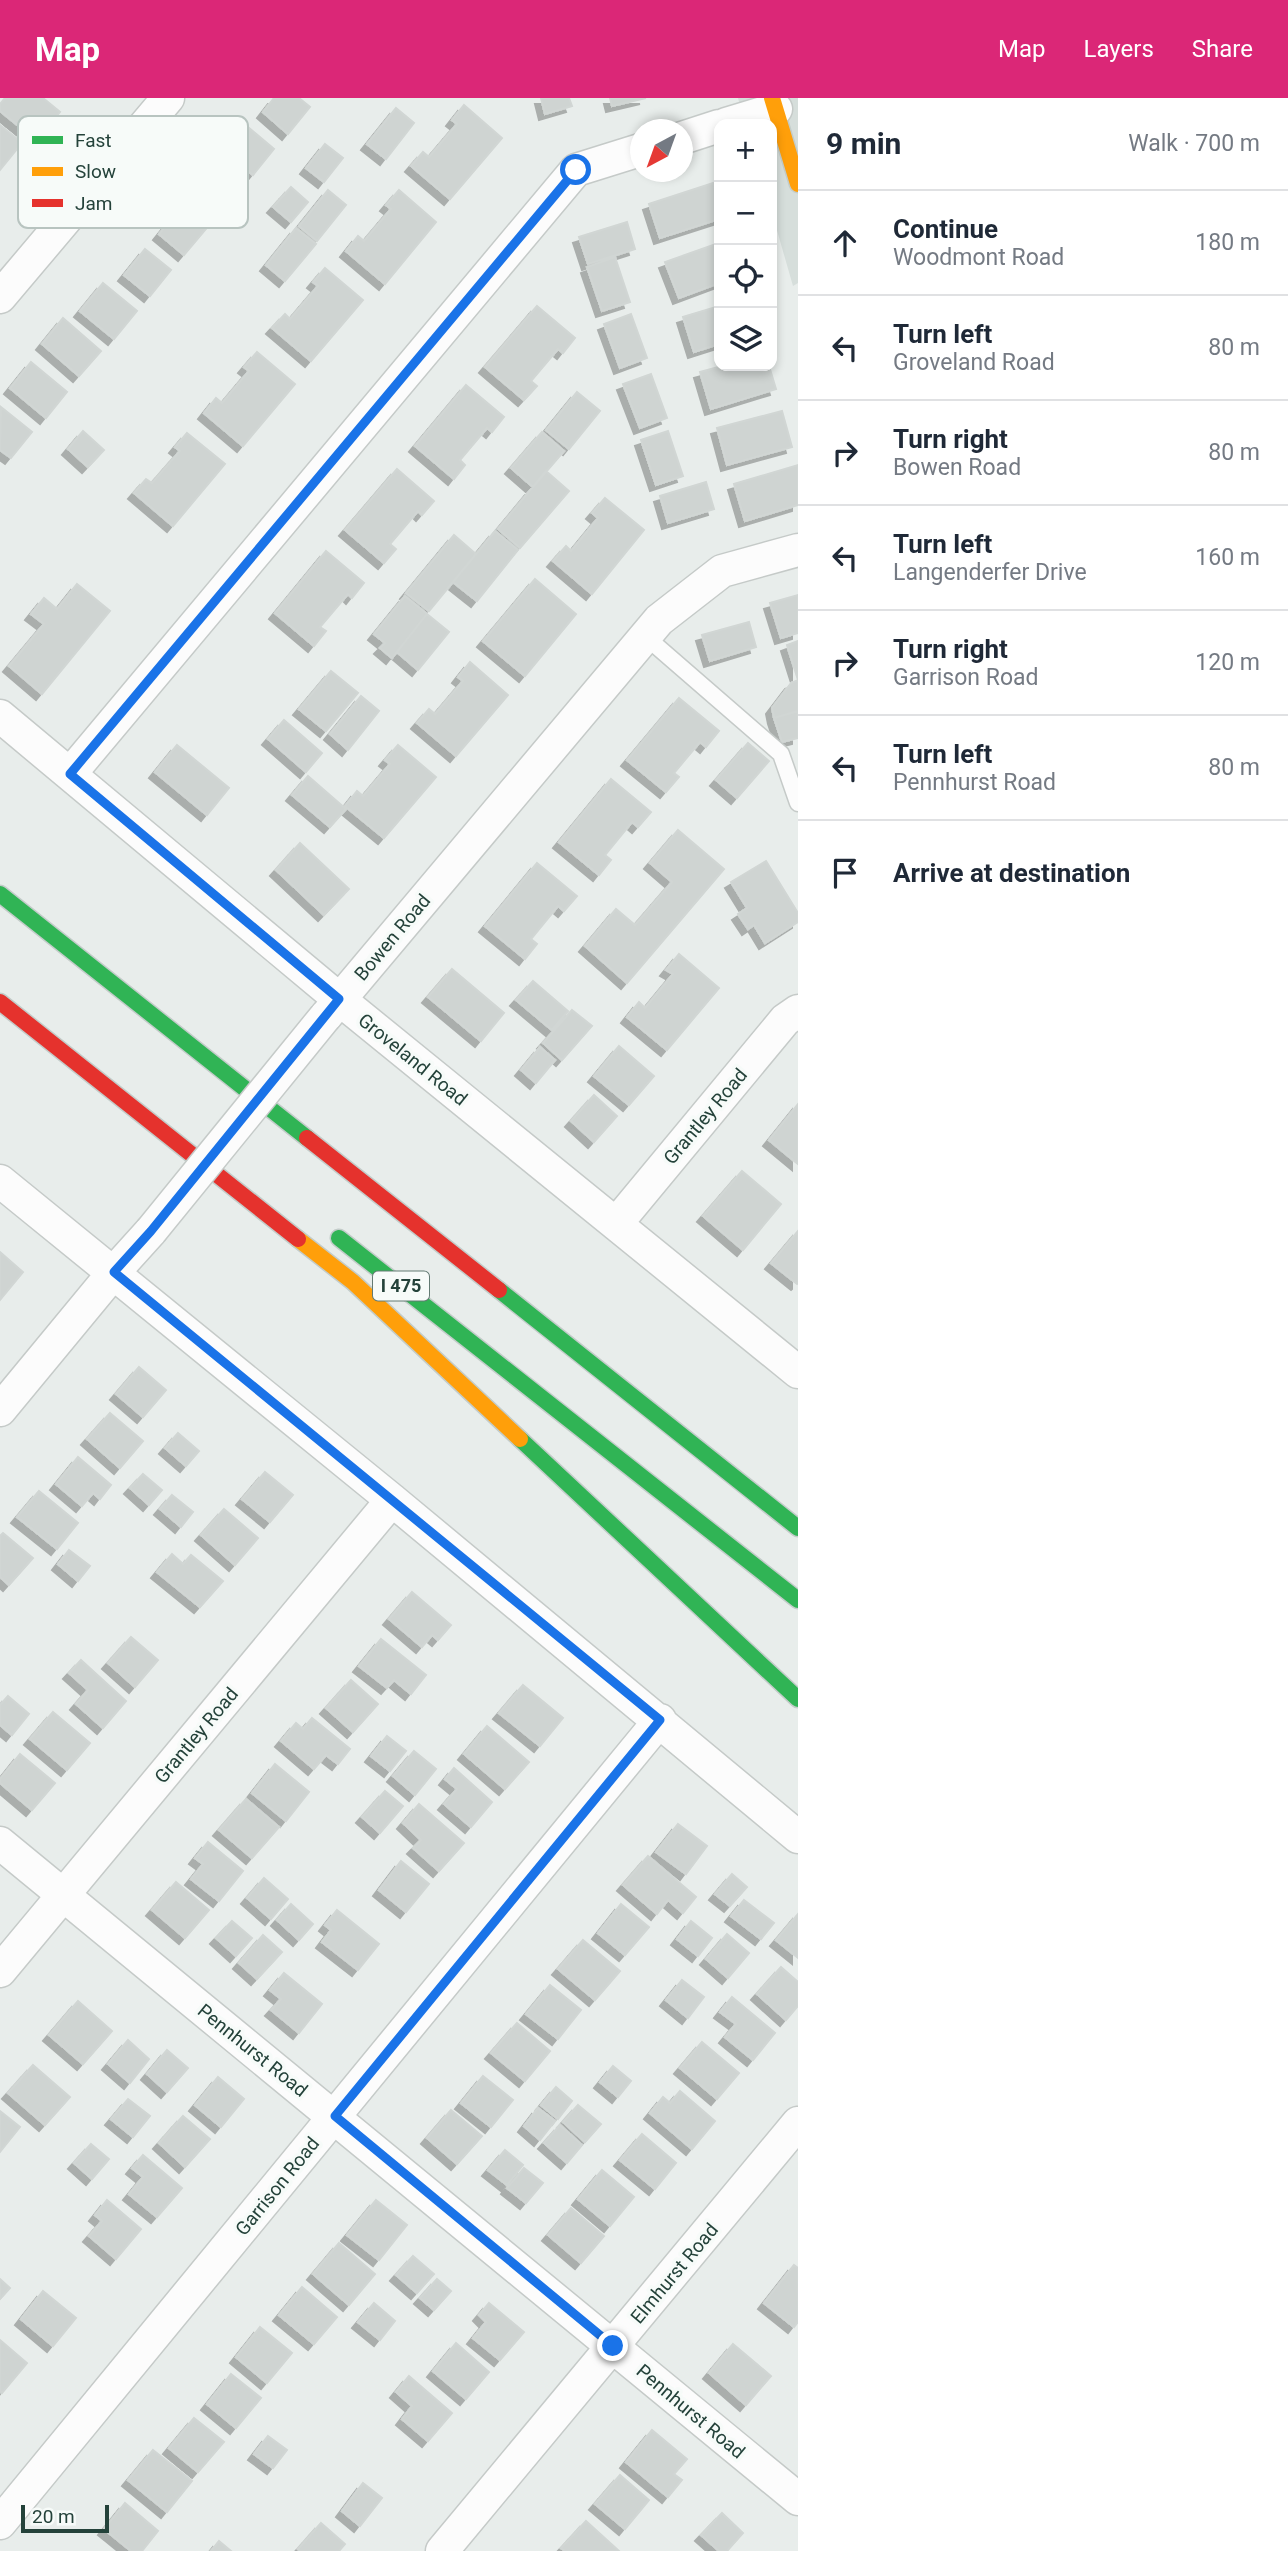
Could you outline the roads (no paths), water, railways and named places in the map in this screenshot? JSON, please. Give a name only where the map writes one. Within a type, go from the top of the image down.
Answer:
[{"type":"main road","points":[[778,103],[798,184]]},
{"type":"main road","name":"I 475","points":[[0,894],[798,1528]]},
{"type":"main road","points":[[0,1002],[353,1282],[798,1699]]},
{"type":"main road","points":[[208,1134],[229,1151]]},
{"type":"main road","name":"I 475","points":[[327,1228],[798,1600]]},
{"type":"main road","points":[[513,1302],[798,1509]]},
{"type":"street","points":[[152,116],[167,98]]},
{"type":"street","points":[[738,119],[778,103]]},
{"type":"street","points":[[693,134],[714,128]]},
{"type":"street","points":[[70,774],[576,170],[630,153]]},
{"type":"street","points":[[0,297],[58,228]]},
{"type":"street","name":"Bowen Road","points":[[0,1410],[151,1231],[332,1008],[659,620],[722,571],[798,550]]},
{"type":"street","name":"Groveland Road","points":[[0,716],[70,774],[332,1008],[616,1224],[798,1371]]},
{"type":"street","name":"Grantley Road","points":[[616,1224],[785,1020],[798,1011]]},
{"type":"street","points":[[0,1181],[660,1720],[798,1837]]},
{"type":"street","name":"Grantley Road","points":[[0,1971],[391,1500]]},
{"type":"street","name":"Garrison Road","points":[[0,2523],[660,1720]]},
{"type":"street","name":"Pennhurst Road","points":[[0,1843],[798,2499]]},
{"type":"street","name":"Elmhurst Road","points":[[442,2551],[798,2123]]},
{"type":"lane","points":[[645,636],[781,754],[798,803]]}]
